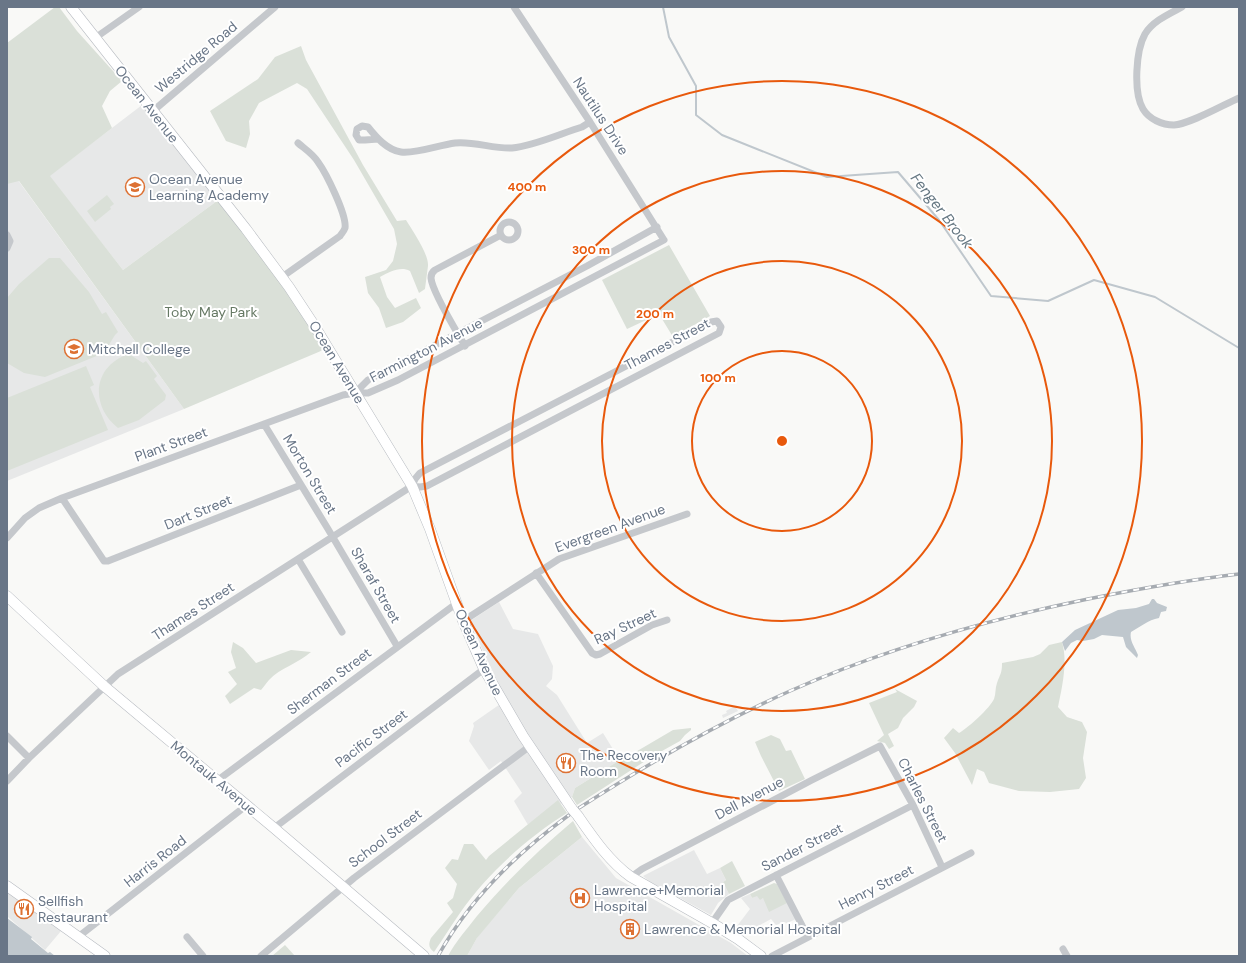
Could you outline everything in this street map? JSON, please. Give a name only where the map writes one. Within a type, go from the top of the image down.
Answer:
[{"type":"main road","name":"Ocean Avenue","points":[[71,7],[246,229],[312,320],[412,486],[425,515],[463,621],[484,669],[498,695],[530,746],[575,813],[617,867],[631,877],[738,939],[761,956]]},
{"type":"main road","name":"Montauk Avenue","points":[[7,596],[104,686],[218,780],[421,955]]},
{"type":"main road","points":[[7,886],[105,956]]},
{"type":"street","points":[[95,38],[139,7]]},
{"type":"street","name":"Westridge Road","points":[[153,111],[275,7]]},
{"type":"street","name":"Nautilus Drive","points":[[514,7],[590,122],[664,240]]},
{"type":"street","points":[[1182,7],[1155,23],[1146,33],[1140,47],[1137,62],[1138,85],[1139,98],[1143,109],[1156,121],[1164,124],[1175,125],[1190,121],[1239,98]]},
{"type":"street","points":[[378,139],[390,148],[400,152],[409,152],[457,143],[511,148],[524,146],[590,122]]},
{"type":"street","points":[[282,277],[340,236],[345,228],[338,203],[327,176],[318,161],[298,143]]},
{"type":"street","name":"Farmington Avenue","points":[[355,393],[368,380],[457,332],[587,266],[657,227]]},
{"type":"street","points":[[7,234],[10,241],[7,248]]},
{"type":"street","points":[[465,346],[434,289],[431,278],[432,274],[435,270],[501,235]]},
{"type":"street","name":"Farmington Avenue","points":[[355,393],[368,393],[410,374],[664,240]]},
{"type":"street","name":"Thames Street","points":[[7,781],[29,758],[118,674],[412,486],[420,473],[711,322],[717,321],[719,323],[721,327],[719,333],[427,486],[412,486]]},
{"type":"street","name":"Thames Street","points":[[610,374],[617,386]]},
{"type":"street","name":"Plant Street","points":[[7,538],[39,508],[62,498],[343,395],[355,393]]},
{"type":"street","name":"Morton Street","points":[[264,424],[332,537]]},
{"type":"street","points":[[493,434],[500,448]]},
{"type":"street","name":"Dart Street","points":[[62,498],[104,561],[108,561],[301,485]]},
{"type":"street","name":"Evergreen Avenue","points":[[463,621],[559,559],[687,514]]},
{"type":"street","name":"Sharaf Street","points":[[332,537],[397,646]]},
{"type":"street","points":[[298,558],[342,632]]},
{"type":"street","name":"Ray Street","points":[[536,573],[588,649],[594,654],[600,654],[652,625],[667,620]]},
{"type":"street","name":"Sherman Street","points":[[218,780],[456,603]]},
{"type":"street","name":"Pacific Street","points":[[274,828],[484,669]]},
{"type":"street","points":[[7,736],[29,758]]},
{"type":"street","name":"School Street","points":[[261,956],[343,887],[530,746]]},
{"type":"street","name":"Charles Street","points":[[880,746],[913,805],[942,867]]},
{"type":"street","name":"Dell Avenue","points":[[631,877],[642,869],[670,854],[880,746]]},
{"type":"street","name":"Harris Road","points":[[78,938],[247,805]]},
{"type":"street","name":"Sander Street","points":[[712,923],[728,900],[913,805]]},
{"type":"street","name":"Henry Street","points":[[772,956],[971,853]]},
{"type":"street","points":[[776,875],[808,937]]},
{"type":"street","points":[[187,937],[203,956]]},
{"type":"street","points":[[1063,949],[1067,956]]},
{"type":"shaded area","name":"Ocean Avenue Learning Academy","points":[[146,102],[221,198],[123,270],[49,176]]},
{"type":"shaded area","name":"Mitchell College","points":[[7,165],[184,409],[7,481]]},
{"type":"shaded area","points":[[1152,599],[1167,607],[1166,611],[1161,612],[1159,618],[1148,622],[1131,632],[1132,641],[1138,655],[1137,658],[1126,647],[1123,637],[1102,635],[1094,639],[1083,641],[1077,640],[1071,643],[1065,651],[1062,642],[1075,630],[1118,610],[1136,608],[1149,604]]},
{"type":"shaded area","points":[[499,602],[513,629],[538,634],[553,666],[552,679],[546,686],[557,695],[587,743],[603,733],[616,754],[622,756],[620,760],[575,788],[572,797],[561,804],[558,801],[528,825],[514,801],[522,793],[501,761],[489,770],[469,741],[474,726],[473,723],[506,700],[470,621]]},
{"type":"shaded area","points":[[735,706],[738,711],[723,718],[722,715],[727,713],[726,711]]},
{"type":"shaded area","name":"Lawrence+Memorial Hospital","points":[[582,837],[616,878],[731,943],[748,956],[467,956],[478,936],[519,888]]},
{"type":"shaded area","points":[[694,850],[707,874],[720,868],[726,880],[723,882],[729,894],[718,903],[711,915],[649,881],[643,876]]},
{"type":"shaded area","points":[[7,891],[61,931],[45,950],[7,916]]},
{"type":"shaded area","points":[[750,894],[752,898],[757,895],[762,898],[787,903],[796,919],[787,923],[784,922],[776,925],[771,919],[743,936],[734,930],[750,909],[741,898]]},
{"type":"shaded area","points":[[7,918],[32,937],[31,939],[48,953],[50,952],[55,956],[7,956]]},
{"type":"green space","name":"Toby May Park","points":[[55,7],[59,7],[77,31],[122,81],[110,91],[102,106],[112,128],[50,176],[123,270],[221,198],[328,348],[184,409],[19,181],[7,184],[7,43]]},
{"type":"green space","points":[[301,46],[306,60],[363,165],[397,221],[406,220],[420,242],[428,261],[425,289],[419,293],[410,271],[399,269],[380,277],[387,297],[395,308],[416,298],[421,308],[403,322],[386,328],[379,308],[368,293],[365,277],[386,270],[393,261],[397,244],[394,229],[354,160],[307,89],[297,83],[259,103],[249,121],[250,134],[246,148],[226,141],[210,111],[258,79],[275,57]]},
{"type":"green space","points":[[107,195],[114,204],[110,207],[111,209],[95,222],[87,211]]},
{"type":"green space","points":[[669,245],[710,316],[673,337],[659,314],[627,329],[602,280]]},
{"type":"green space","points":[[49,258],[60,258],[89,292],[102,314],[106,312],[118,332],[104,353],[45,377],[24,373],[7,363],[7,298],[19,284]]},
{"type":"green space","points":[[129,354],[143,363],[146,361],[157,376],[154,379],[166,395],[165,400],[139,420],[118,428],[109,419],[103,409],[99,398],[99,387],[102,377],[108,368],[117,360]]},
{"type":"green space","points":[[86,366],[94,385],[90,387],[108,430],[7,471],[7,398]]},
{"type":"green space","points":[[233,642],[243,648],[256,663],[291,650],[311,652],[273,676],[261,690],[254,688],[230,704],[225,696],[237,684],[228,672],[236,668],[231,652]]},
{"type":"green space","points":[[1062,642],[1064,649],[1063,683],[1058,707],[1067,717],[1082,722],[1087,732],[1083,758],[1086,778],[1079,789],[1050,792],[1019,791],[989,783],[984,772],[977,769],[972,785],[955,753],[944,738],[953,728],[959,733],[978,718],[992,703],[995,697],[996,685],[1001,672],[1002,663],[1033,657],[1040,654],[1049,645]]},
{"type":"green space","points":[[895,689],[917,701],[914,707],[903,718],[898,728],[888,734],[894,746],[889,749],[885,743],[877,741],[884,735],[869,703],[897,692]]},
{"type":"green space","points":[[691,728],[691,730],[680,741],[653,756],[577,805],[572,797],[575,788],[673,730]]},
{"type":"green space","points":[[771,735],[780,739],[786,751],[791,750],[805,779],[779,791],[755,742]]},
{"type":"green space","points":[[558,800],[567,813],[537,833],[495,871],[470,899],[434,952],[429,944],[430,940],[453,912],[447,903],[453,898],[457,884],[445,868],[452,859],[458,860],[464,844],[473,844],[486,860]]},
{"type":"green space","points":[[573,821],[582,837],[519,888],[477,938],[467,956],[448,956],[454,945],[499,890]]},
{"type":"green space","points":[[732,861],[745,886],[729,894],[723,882],[726,880],[720,868]]},
{"type":"green space","points":[[774,883],[777,884],[787,903],[769,912],[763,898],[760,900],[757,896],[752,898],[750,894]]},
{"type":"green space","points":[[285,945],[295,956],[272,956]]},
{"type":"waterway","name":"Fenger Brook","points":[[663,7],[669,37],[696,86],[696,115],[722,135],[827,177],[898,172],[939,220],[991,296],[1048,301],[1094,280],[1155,297],[1239,348]]},
{"type":"railway","points":[[579,808],[630,776],[735,717],[790,691],[862,662],[936,637],[1050,607],[1144,588],[1239,574]]},
{"type":"railway","points":[[438,956],[465,915],[496,878],[531,845],[569,815]]},
{"type":"place","name":"Ocean Avenue Learning Academy","points":[[135,187]]},
{"type":"place","name":"Mitchell College","points":[[74,349]]},
{"type":"place","name":"The Recovery Room","points":[[566,763]]},
{"type":"place","name":"Lawrence+Memorial Hospital","points":[[580,898]]},
{"type":"place","name":"Sellfish Restaurant","points":[[24,909]]},
{"type":"place","name":"Lawrence & Memorial Hospital","points":[[630,929]]}]
